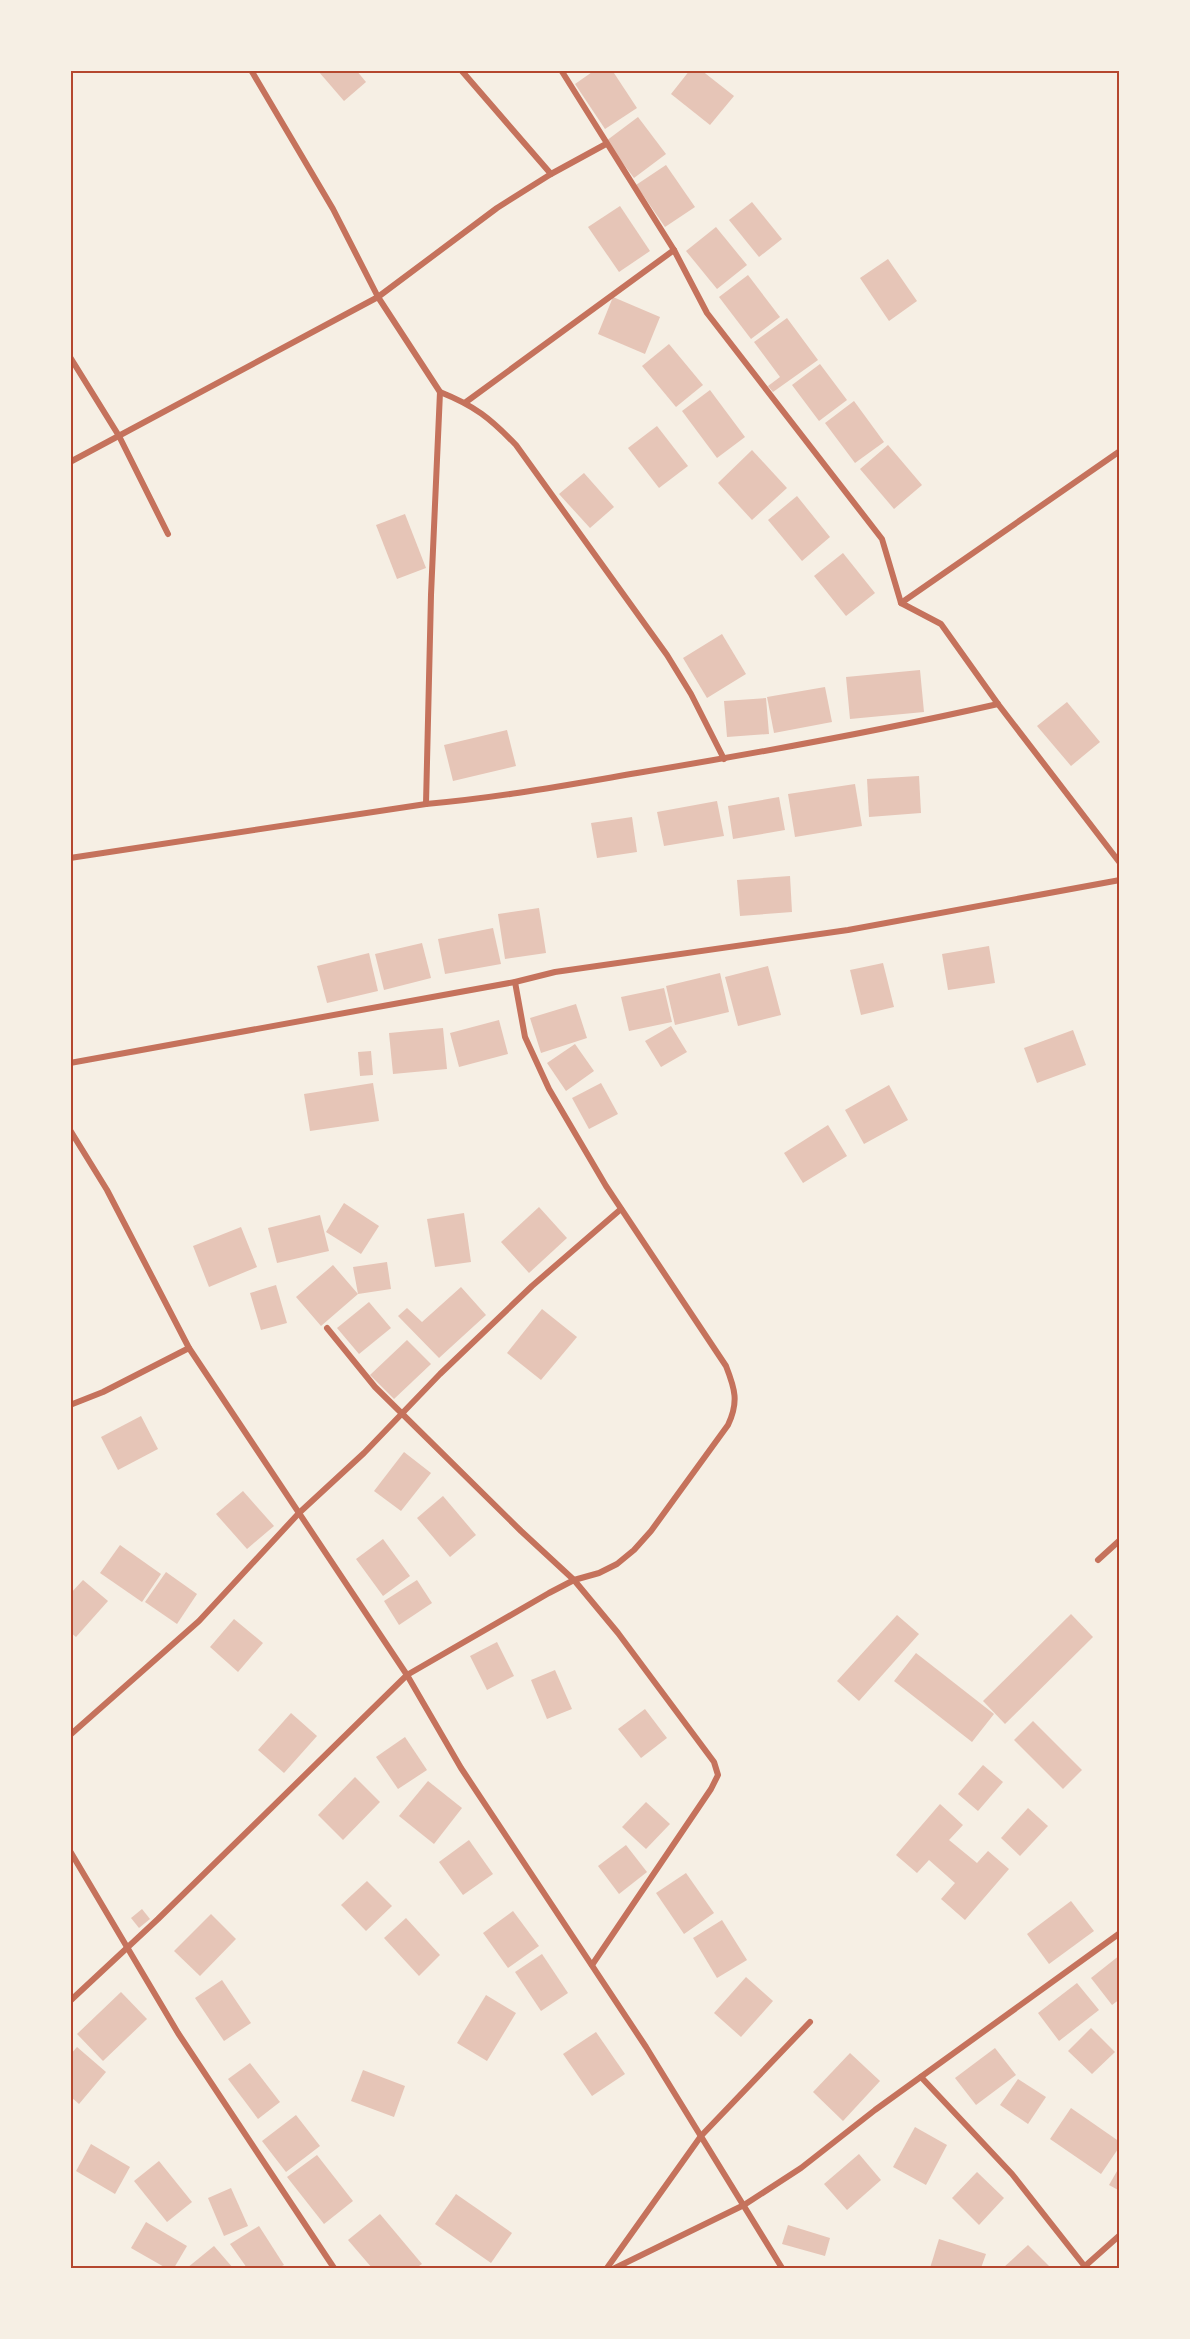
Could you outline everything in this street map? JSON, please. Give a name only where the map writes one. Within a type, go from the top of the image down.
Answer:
[{"type":"street","points":[[251,70],[333,209],[378,297],[440,392],[431,594],[426,804]]},
{"type":"street","points":[[461,70],[551,174]]},
{"type":"street","points":[[561,70],[674,250],[707,313],[882,539],[901,603],[941,624],[998,704],[1119,863]]},
{"type":"street","points":[[70,462],[378,297],[497,208],[551,174],[606,144]]},
{"type":"street","points":[[466,402],[674,250]]},
{"type":"street","points":[[70,357],[118,436],[168,534]]},
{"type":"street","points":[[440,392],[466,402],[491,419],[516,445],[631,603],[691,694],[724,759]]},
{"type":"street","points":[[901,603],[1119,451]]},
{"type":"street","points":[[70,858],[426,804],[472,800],[724,759],[891,729],[998,704]]},
{"type":"street","points":[[70,1063],[514,982],[555,972],[848,930],[1119,880]]},
{"type":"street","points":[[70,2001],[407,1676],[574,1580],[599,1573],[617,1564],[634,1550],[651,1531],[714,1444],[735,1410],[734,1387],[726,1366],[621,1209],[549,1089],[525,1037],[514,982]]},
{"type":"street","points":[[70,1130],[107,1190],[189,1348],[407,1676],[461,1768],[646,2047],[782,2268]]},
{"type":"street","points":[[70,1735],[199,1621],[299,1513],[364,1453],[440,1374],[532,1286],[621,1209]]},
{"type":"street","points":[[327,1328],[360,1370],[402,1414],[521,1532],[574,1580],[618,1633],[714,1762],[718,1775],[711,1790],[592,1965]]},
{"type":"street","points":[[70,1405],[103,1392],[189,1348]]},
{"type":"street","points":[[1098,1560],[1119,1540]]},
{"type":"street","points":[[70,1851],[202,2071],[334,2268]]},
{"type":"street","points":[[615,2268],[744,2205],[801,2168],[921,2077],[1119,1933]]},
{"type":"street","points":[[607,2268],[701,2136],[810,2022]]},
{"type":"street","points":[[921,2077],[1012,2174],[1085,2268],[1119,2235]]},
{"type":"building","points":[[321,70],[356,70],[366,82],[344,101],[319,72]]},
{"type":"building","points":[[595,70],[612,70],[637,108],[605,129],[575,84]]},
{"type":"building","points":[[690,70],[701,70],[734,96],[710,125],[671,94]]},
{"type":"building","points":[[638,117],[666,154],[634,178],[606,141]]},
{"type":"building","points":[[666,165],[695,207],[665,227],[636,185]]},
{"type":"building","points":[[752,202],[782,239],[759,257],[729,220]]},
{"type":"building","points":[[620,206],[650,251],[619,272],[588,227]]},
{"type":"building","points":[[716,227],[747,265],[717,289],[686,251]]},
{"type":"building","points":[[888,259],[917,301],[889,321],[860,278]]},
{"type":"building","points":[[748,275],[780,317],[751,339],[719,297]]},
{"type":"building","points":[[613,297],[660,317],[645,354],[598,334]]},
{"type":"building","points":[[787,318],[818,360],[773,392],[768,386],[780,377],[754,342]]},
{"type":"building","points":[[669,344],[703,385],[676,407],[642,366]]},
{"type":"building","points":[[820,364],[847,400],[819,421],[792,385]]},
{"type":"building","points":[[710,390],[745,437],[717,458],[682,411]]},
{"type":"building","points":[[854,401],[884,442],[855,463],[825,423]]},
{"type":"building","points":[[657,426],[688,466],[659,488],[628,448]]},
{"type":"building","points":[[888,445],[922,485],[894,509],[860,469]]},
{"type":"building","points":[[752,450],[787,488],[752,520],[718,483]]},
{"type":"building","points":[[584,473],[614,507],[590,528],[559,494]]},
{"type":"building","points":[[797,496],[830,537],[802,561],[768,520]]},
{"type":"building","points":[[405,514],[426,568],[397,579],[376,525]]},
{"type":"building","points":[[843,553],[875,593],[846,616],[814,576]]},
{"type":"building","points":[[722,634],[746,674],[707,698],[683,658]]},
{"type":"building","points":[[920,670],[924,712],[850,719],[846,677]]},
{"type":"building","points":[[825,687],[832,722],[774,733],[767,697]]},
{"type":"building","points":[[766,698],[769,734],[727,737],[724,701]]},
{"type":"building","points":[[1067,702],[1100,742],[1071,766],[1037,726]]},
{"type":"building","points":[[507,730],[516,766],[453,781],[444,745]]},
{"type":"building","points":[[919,776],[921,813],[869,817],[867,779]]},
{"type":"building","points":[[855,784],[862,826],[795,837],[788,794]]},
{"type":"building","points":[[779,797],[785,830],[733,839],[728,806]]},
{"type":"building","points":[[717,801],[724,836],[664,846],[657,812]]},
{"type":"building","points":[[632,817],[637,852],[597,858],[591,823]]},
{"type":"building","points":[[790,876],[792,912],[740,916],[737,880]]},
{"type":"building","points":[[539,908],[546,953],[505,959],[498,914]]},
{"type":"building","points":[[493,928],[501,964],[445,974],[438,939]]},
{"type":"building","points":[[422,943],[431,978],[384,990],[375,954]]},
{"type":"building","points":[[989,946],[995,983],[948,990],[942,954]]},
{"type":"building","points":[[369,953],[378,991],[327,1003],[317,966]]},
{"type":"building","points":[[883,963],[894,1007],[861,1015],[850,970]]},
{"type":"building","points":[[768,966],[781,1015],[738,1026],[725,977]]},
{"type":"building","points":[[720,973],[729,1012],[675,1025],[666,986]]},
{"type":"building","points":[[664,988],[672,1022],[629,1031],[621,997]]},
{"type":"building","points":[[576,1004],[587,1038],[541,1053],[530,1018]]},
{"type":"building","points":[[499,1020],[508,1054],[459,1067],[450,1033]]},
{"type":"building","points":[[671,1026],[687,1052],[661,1067],[645,1041]]},
{"type":"building","points":[[443,1028],[447,1069],[393,1074],[389,1033]]},
{"type":"building","points":[[1073,1030],[1086,1065],[1037,1083],[1024,1048]]},
{"type":"building","points":[[575,1044],[594,1071],[566,1091],[547,1063]]},
{"type":"building","points":[[371,1051],[373,1075],[360,1076],[358,1052]]},
{"type":"building","points":[[373,1083],[379,1121],[310,1131],[304,1094]]},
{"type":"building","points":[[601,1083],[618,1114],[589,1129],[572,1098]]},
{"type":"building","points":[[889,1085],[908,1120],[864,1144],[845,1110]]},
{"type":"building","points":[[828,1125],[847,1156],[803,1183],[784,1153]]},
{"type":"building","points":[[344,1203],[379,1226],[361,1254],[326,1232]]},
{"type":"building","points":[[539,1207],[567,1238],[529,1273],[501,1242]]},
{"type":"building","points":[[464,1213],[471,1262],[435,1267],[427,1219]]},
{"type":"building","points":[[320,1215],[329,1251],[277,1263],[268,1228]]},
{"type":"building","points":[[241,1227],[257,1267],[209,1287],[193,1246]]},
{"type":"building","points":[[387,1262],[391,1289],[358,1294],[353,1267]]},
{"type":"building","points":[[333,1265],[358,1294],[321,1326],[296,1297]]},
{"type":"building","points":[[276,1285],[287,1323],[261,1330],[250,1293]]},
{"type":"building","points":[[461,1287],[486,1315],[439,1358],[398,1316],[407,1308],[422,1322]]},
{"type":"building","points":[[369,1302],[391,1328],[359,1354],[337,1328]]},
{"type":"building","points":[[542,1309],[577,1337],[541,1380],[507,1353]]},
{"type":"building","points":[[407,1340],[431,1364],[394,1399],[370,1375]]},
{"type":"building","points":[[141,1416],[158,1449],[118,1470],[101,1437]]},
{"type":"building","points":[[404,1452],[431,1473],[401,1511],[374,1491]]},
{"type":"building","points":[[243,1491],[274,1526],[247,1549],[216,1514]]},
{"type":"building","points":[[443,1496],[476,1535],[450,1557],[417,1518]]},
{"type":"building","points":[[383,1539],[410,1576],[383,1596],[356,1559]]},
{"type":"building","points":[[120,1545],[161,1574],[142,1602],[100,1573]]},
{"type":"building","points":[[166,1572],[197,1594],[177,1624],[145,1602]]},
{"type":"building","points":[[83,1580],[108,1601],[76,1637],[70,1632],[70,1594]]},
{"type":"building","points":[[417,1580],[432,1603],[399,1625],[384,1601]]},
{"type":"building","points":[[1071,1614],[1093,1637],[1005,1724],[983,1701]]},
{"type":"building","points":[[897,1615],[919,1634],[859,1701],[837,1681]]},
{"type":"building","points":[[234,1619],[263,1643],[238,1672],[210,1647]]},
{"type":"building","points":[[497,1642],[514,1676],[487,1690],[470,1656]]},
{"type":"building","points":[[916,1653],[994,1714],[972,1742],[894,1681]]},
{"type":"building","points":[[555,1670],[572,1709],[547,1719],[531,1680]]},
{"type":"building","points":[[645,1709],[667,1738],[641,1758],[618,1729]]},
{"type":"building","points":[[291,1713],[317,1736],[284,1773],[258,1750]]},
{"type":"building","points":[[1033,1721],[1082,1770],[1063,1789],[1014,1740]]},
{"type":"building","points":[[405,1737],[427,1770],[398,1789],[376,1757]]},
{"type":"building","points":[[983,1765],[1003,1782],[978,1811],[958,1794]]},
{"type":"building","points":[[355,1777],[380,1802],[343,1840],[318,1815]]},
{"type":"building","points":[[428,1781],[462,1808],[434,1844],[399,1816]]},
{"type":"building","points":[[646,1802],[670,1824],[646,1849],[622,1827]]},
{"type":"building","points":[[940,1804],[963,1825],[949,1840],[977,1863],[988,1851],[1009,1869],[965,1920],[941,1899],[955,1883],[929,1860],[917,1873],[896,1855]]},
{"type":"building","points":[[1028,1808],[1048,1826],[1020,1856],[1001,1838]]},
{"type":"building","points":[[469,1840],[493,1874],[463,1895],[439,1862]]},
{"type":"building","points":[[626,1845],[647,1872],[619,1894],[598,1866]]},
{"type":"building","points":[[686,1873],[714,1913],[684,1934],[656,1893]]},
{"type":"building","points":[[367,1881],[392,1906],[366,1931],[341,1905]]},
{"type":"building","points":[[1071,1901],[1094,1931],[1049,1964],[1027,1934]]},
{"type":"building","points":[[142,1909],[150,1919],[139,1928],[131,1918]]},
{"type":"building","points":[[513,1911],[539,1946],[508,1968],[483,1933]]},
{"type":"building","points":[[211,1914],[236,1939],[200,1976],[174,1951]]},
{"type":"building","points":[[406,1918],[440,1955],[419,1976],[384,1938]]},
{"type":"building","points":[[722,1920],[747,1960],[717,1978],[693,1938]]},
{"type":"building","points":[[542,1954],[568,1993],[541,2011],[515,1972]]},
{"type":"building","points":[[1120,1955],[1120,1999],[1112,2005],[1091,1978]]},
{"type":"building","points":[[746,1977],[773,2001],[741,2037],[714,2013]]},
{"type":"building","points":[[222,1980],[251,2023],[224,2041],[195,1998]]},
{"type":"building","points":[[1077,1983],[1099,2010],[1059,2041],[1038,2013]]},
{"type":"building","points":[[121,1992],[147,2019],[103,2061],[77,2034]]},
{"type":"building","points":[[486,1995],[516,2013],[487,2061],[457,2043]]},
{"type":"building","points":[[1091,2028],[1115,2052],[1092,2074],[1068,2051]]},
{"type":"building","points":[[596,2032],[625,2074],[592,2096],[563,2054]]},
{"type":"building","points":[[77,2047],[106,2072],[79,2104],[70,2096],[70,2055]]},
{"type":"building","points":[[995,2048],[1016,2075],[976,2105],[955,2078]]},
{"type":"building","points":[[850,2053],[880,2081],[843,2121],[813,2092]]},
{"type":"building","points":[[250,2063],[280,2102],[258,2119],[228,2079]]},
{"type":"building","points":[[363,2070],[405,2086],[394,2117],[351,2101]]},
{"type":"building","points":[[1018,2079],[1046,2097],[1028,2124],[1000,2105]]},
{"type":"building","points":[[1071,2108],[1120,2142],[1120,2146],[1101,2174],[1050,2139]]},
{"type":"building","points":[[296,2115],[320,2146],[286,2172],[262,2141]]},
{"type":"building","points":[[915,2127],[947,2145],[926,2185],[893,2167]]},
{"type":"building","points":[[91,2144],[130,2167],[115,2194],[76,2171]]},
{"type":"building","points":[[859,2154],[881,2180],[847,2210],[824,2184]]},
{"type":"building","points":[[317,2155],[353,2201],[324,2224],[287,2177]]},
{"type":"building","points":[[159,2161],[192,2202],[167,2222],[134,2181]]},
{"type":"building","points":[[1120,2166],[1120,2191],[1109,2185]]},
{"type":"building","points":[[977,2172],[1004,2198],[979,2225],[952,2198]]},
{"type":"building","points":[[231,2188],[248,2226],[224,2236],[208,2198]]},
{"type":"building","points":[[456,2194],[512,2233],[491,2263],[435,2224]]},
{"type":"building","points":[[380,2214],[422,2264],[416,2268],[372,2268],[348,2240]]},
{"type":"building","points":[[146,2222],[187,2246],[174,2268],[166,2268],[131,2248]]},
{"type":"building","points":[[788,2225],[830,2238],[825,2256],[782,2244]]},
{"type":"building","points":[[259,2226],[284,2265],[278,2268],[247,2268],[230,2244]]},
{"type":"building","points":[[939,2239],[986,2254],[981,2268],[930,2268]]},
{"type":"building","points":[[1028,2245],[1051,2268],[1003,2268]]},
{"type":"building","points":[[214,2246],[233,2268],[187,2268]]}]
